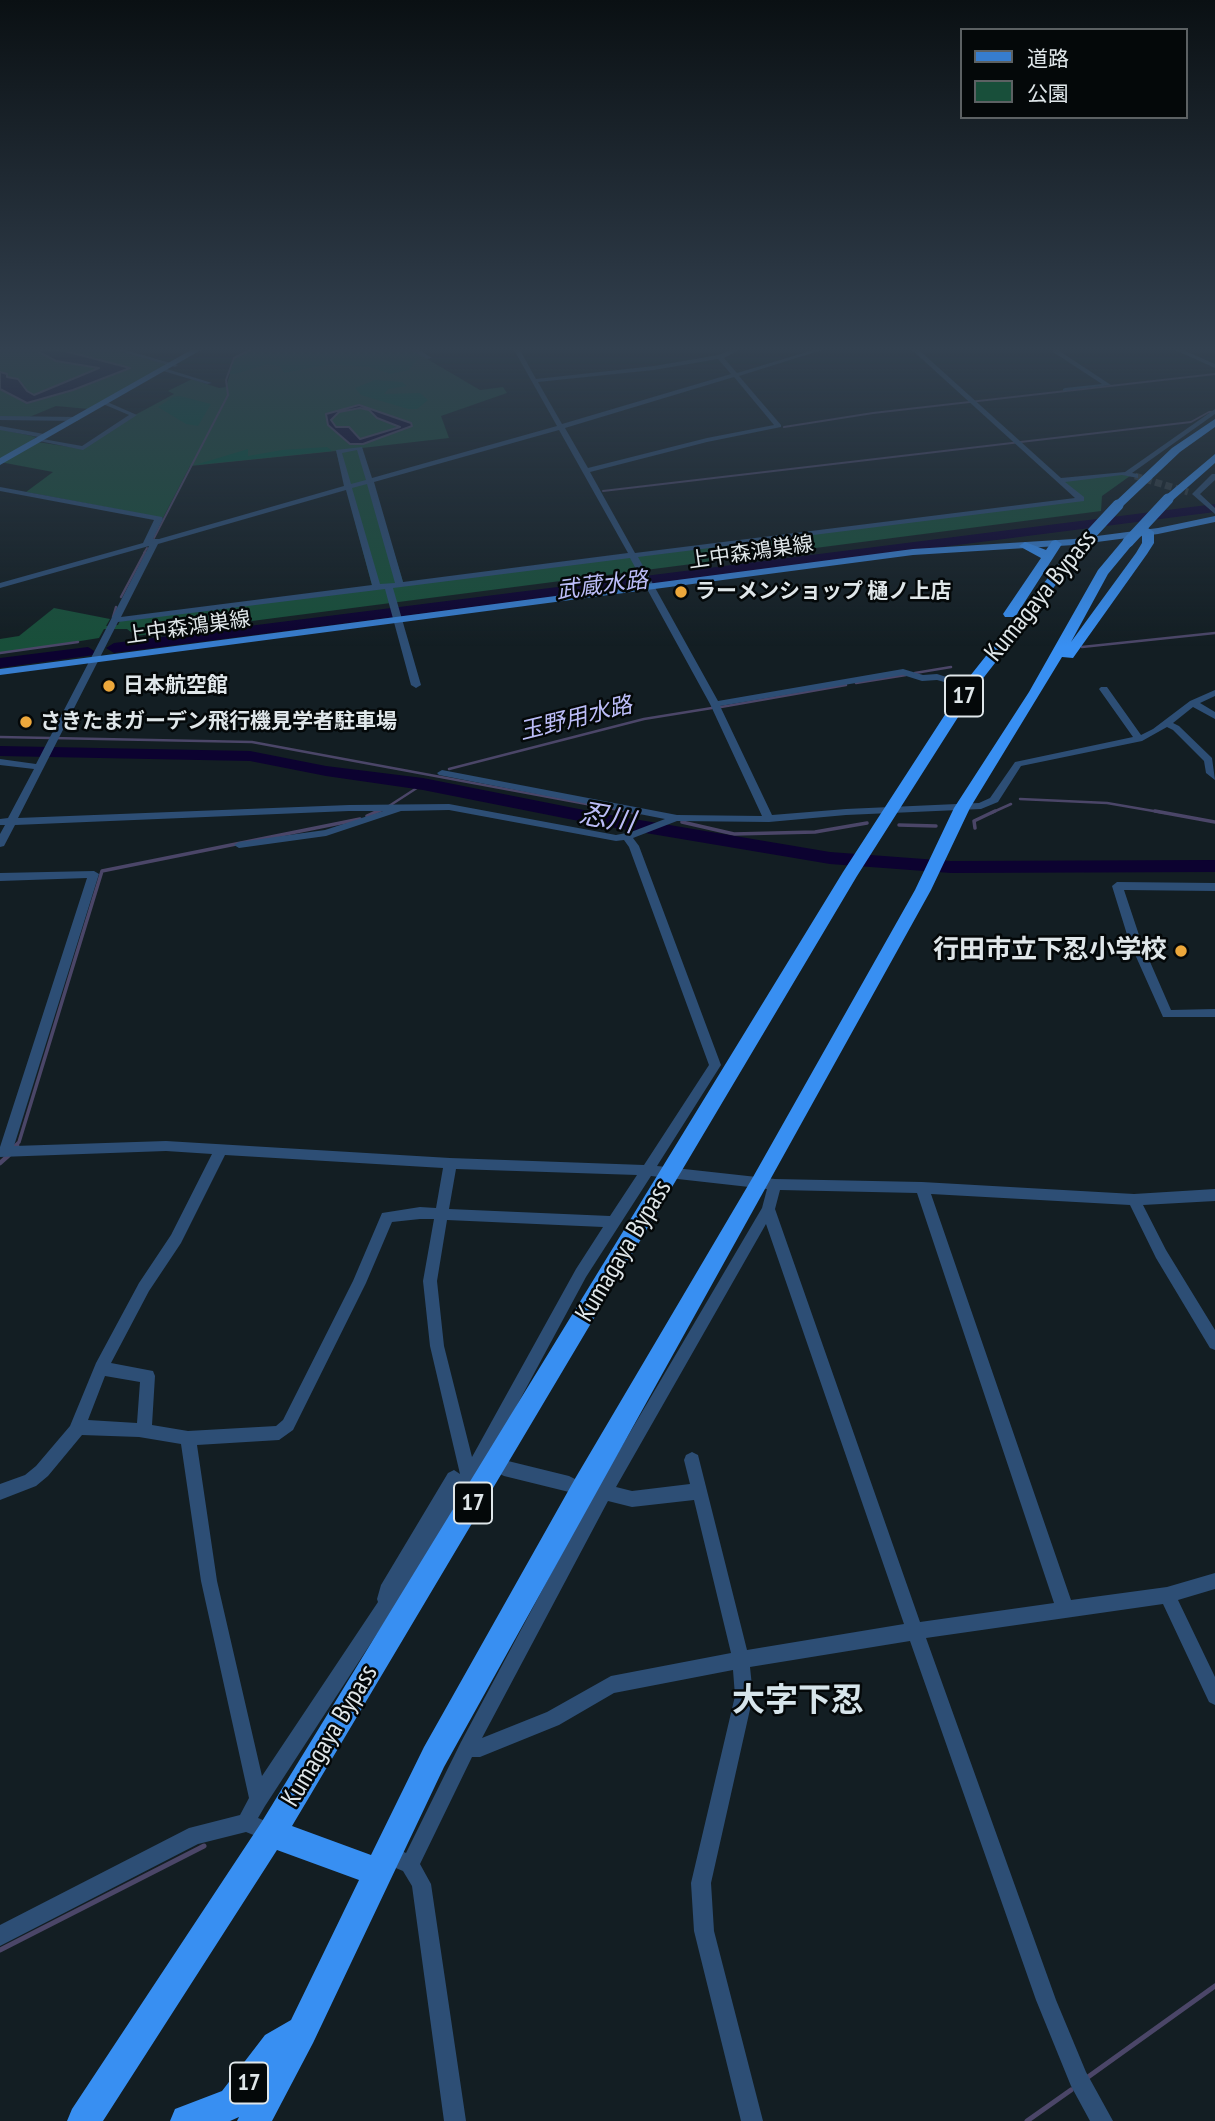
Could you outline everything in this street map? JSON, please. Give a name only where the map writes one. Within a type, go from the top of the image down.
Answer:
[{"type":"highway","name":"Kumagaya Bypass","points":[[84,2121],[258,1828],[659,1171],[973,682],[1078,548],[1118,505],[1178,449]]},
{"type":"highway","name":"Kumagaya Bypass","points":[[254,2121],[302,2032],[434,1757],[578,1498],[768,1184],[923,890],[962,808],[1035,692],[1102,573],[1168,499],[1215,457]]},
{"type":"highway","name":"17","points":[[1035,692],[1048,683],[1141,554],[1148,543],[1148,532]]},
{"type":"highway","name":"17","points":[[973,682],[978,662],[1056,544]]},
{"type":"highway","points":[[1026,546],[1046,556]]},
{"type":"highway","points":[[258,1828],[381,1863]]},
{"type":"highway","name":"17","points":[[187,2121],[233,2103],[277,2047],[302,2032]]},
{"type":"main road","points":[[0,462],[22,449]]},
{"type":"main road","name":"上中森鴻巣線","points":[[0,672],[100,653],[397,614],[912,552],[1056,544],[1148,532],[1213,513]]},
{"type":"street","points":[[377,588],[379,554],[364,500],[370,480],[359,449],[338,451],[347,487],[364,500],[379,554],[400,584]]},
{"type":"street","points":[[0,586],[482,449]]},
{"type":"street","points":[[573,449],[715,705],[769,819]]},
{"type":"street","points":[[586,471],[672,449]]},
{"type":"street","points":[[116,620],[1081,499],[1025,449]]},
{"type":"street","points":[[1059,480],[1132,474],[1165,449]]},
{"type":"street","points":[[1213,513],[1192,493],[1215,476]]},
{"type":"street","points":[[0,489],[159,519],[152,542],[100,653],[0,844]]},
{"type":"street","points":[[388,586],[416,685]]},
{"type":"street","points":[[715,705],[903,672],[922,678],[937,677],[973,682]]},
{"type":"street","points":[[1104,689],[1139,739]]},
{"type":"street","points":[[442,773],[676,818],[769,819],[893,809],[962,808],[988,805],[1018,764],[1139,739],[1168,724],[1194,703],[1215,693]]},
{"type":"street","points":[[1194,703],[1215,716]]},
{"type":"street","points":[[1168,724],[1176,728],[1209,760],[1211,772],[1215,777]]},
{"type":"street","points":[[0,762],[41,765]]},
{"type":"street","points":[[239,845],[326,834],[403,807]]},
{"type":"street","points":[[0,822],[449,807],[594,836],[630,836],[676,818]]},
{"type":"street","points":[[258,1799],[384,1610],[387,1591],[462,1478],[580,1273],[615,1222],[659,1171],[716,1065],[630,836]]},
{"type":"street","points":[[0,877],[94,874],[3,1152],[166,1146],[450,1163],[659,1171],[768,1184],[922,1187],[1134,1200],[1215,1195]]},
{"type":"street","points":[[1215,887],[1117,886],[1135,941],[1167,1014],[1215,1013]]},
{"type":"street","points":[[0,1492],[30,1481],[42,1471],[77,1427],[102,1367],[144,1287],[176,1239],[222,1148]]},
{"type":"street","points":[[450,1163],[430,1281],[437,1346],[462,1478]]},
{"type":"street","points":[[768,1184],[768,1209],[1046,2000],[1079,2079],[1102,2121]]},
{"type":"street","points":[[922,1187],[1065,1609]]},
{"type":"street","points":[[1134,1200],[1161,1254],[1215,1343]]},
{"type":"street","points":[[410,1864],[467,1748],[598,1503],[768,1209]]},
{"type":"street","points":[[77,1427],[144,1430],[188,1438],[279,1433],[288,1425],[359,1283],[387,1217],[441,1214],[615,1222]]},
{"type":"street","points":[[102,1367],[148,1376],[144,1430]]},
{"type":"street","points":[[0,1936],[196,1835],[258,1828],[258,1799],[209,1581],[188,1438]]},
{"type":"street","points":[[692,1460],[741,1660],[744,1696],[701,1883],[704,1931],[752,2121]]},
{"type":"street","points":[[504,1468],[569,1484]]},
{"type":"street","points":[[610,1494],[632,1499],[700,1491]]},
{"type":"street","points":[[467,1748],[480,1748],[553,1719],[611,1685],[916,1631],[1167,1595],[1215,1581]]},
{"type":"street","points":[[1167,1595],[1215,1696]]},
{"type":"street","points":[[381,1863],[410,1864]]},
{"type":"street","points":[[410,1864],[421,1884],[455,2121]]},
{"type":"green space","points":[[0,449],[362,449],[404,585],[1082,500],[1063,481],[1118,474],[1130,476],[1102,496],[1101,511],[136,636],[127,629],[104,629],[99,638],[0,654],[0,639],[19,636],[54,608],[110,619],[106,626],[118,625],[120,621],[373,589],[336,451],[190,466],[163,518],[26,492],[53,472],[0,462]]},
{"type":"green space","points":[[248,449],[248,456],[282,450],[332,451],[195,465]]},
{"type":"waterway","points":[[154,538],[200,449]]},
{"type":"waterway","points":[[603,491],[961,449]]},
{"type":"waterway","name":"武蔵水路","points":[[114,648],[1215,508]]},
{"type":"waterway","points":[[144,553],[147,548]]},
{"type":"waterway","points":[[121,597],[145,552]]},
{"type":"waterway","points":[[113,617],[116,607]]},
{"type":"waterway","name":"玉野用水路","points":[[1082,647],[1215,633]]},
{"type":"waterway","points":[[0,653],[78,642]]},
{"type":"waterway","name":"武蔵水路","points":[[0,663],[88,652]]},
{"type":"waterway","name":"玉野用水路","points":[[915,673],[951,667]]},
{"type":"waterway","name":"玉野用水路","points":[[856,683],[906,675]]},
{"type":"waterway","name":"玉野用水路","points":[[721,707],[846,685]]},
{"type":"waterway","name":"玉野用水路","points":[[449,769],[644,719],[712,708]]},
{"type":"waterway","name":"玉野用水路","points":[[0,737],[252,742],[630,812]]},
{"type":"waterway","name":"忍川","points":[[0,751],[250,756],[326,771],[423,784],[604,820],[830,858],[951,867],[1215,866]]},
{"type":"waterway","points":[[389,806],[423,784]]},
{"type":"waterway","points":[[1020,799],[1107,803],[1165,813]]},
{"type":"waterway","points":[[991,813],[1011,804]]},
{"type":"waterway","points":[[374,813],[382,810]]},
{"type":"waterway","points":[[367,816],[378,811]]},
{"type":"waterway","points":[[625,811],[630,812]]},
{"type":"waterway","points":[[975,828],[974,821],[995,811]]},
{"type":"waterway","points":[[1155,811],[1215,822]]},
{"type":"waterway","points":[[630,812],[635,813]]},
{"type":"waterway","points":[[630,812],[639,814]]},
{"type":"waterway","points":[[15,1146],[19,1142],[102,871],[360,819]]},
{"type":"waterway","points":[[682,822],[734,834],[815,832],[867,823]]},
{"type":"waterway","points":[[899,825],[936,826]]},
{"type":"waterway","points":[[13,1149],[17,1145]]},
{"type":"waterway","points":[[0,1163],[9,1155]]},
{"type":"waterway","points":[[0,1950],[204,1846]]},
{"type":"waterway","points":[[1088,2077],[1215,1986]]},
{"type":"waterway","points":[[1027,2121],[1071,2090]]},
{"type":"tunnel","points":[[1135,476],[1188,492]]},
{"type":"place","name":"ラーメンショップ 樋ノ上店","points":[[681,592]]},
{"type":"place","name":"日本航空館","points":[[109,686]]},
{"type":"place","name":"さきたまガーデン飛行機見学者駐車場","points":[[26,722]]},
{"type":"place","name":"行田市立下忍小学校","points":[[1181,951]]},
{"type":"district","name":"大字下忍","points":[[798,1702]]}]
